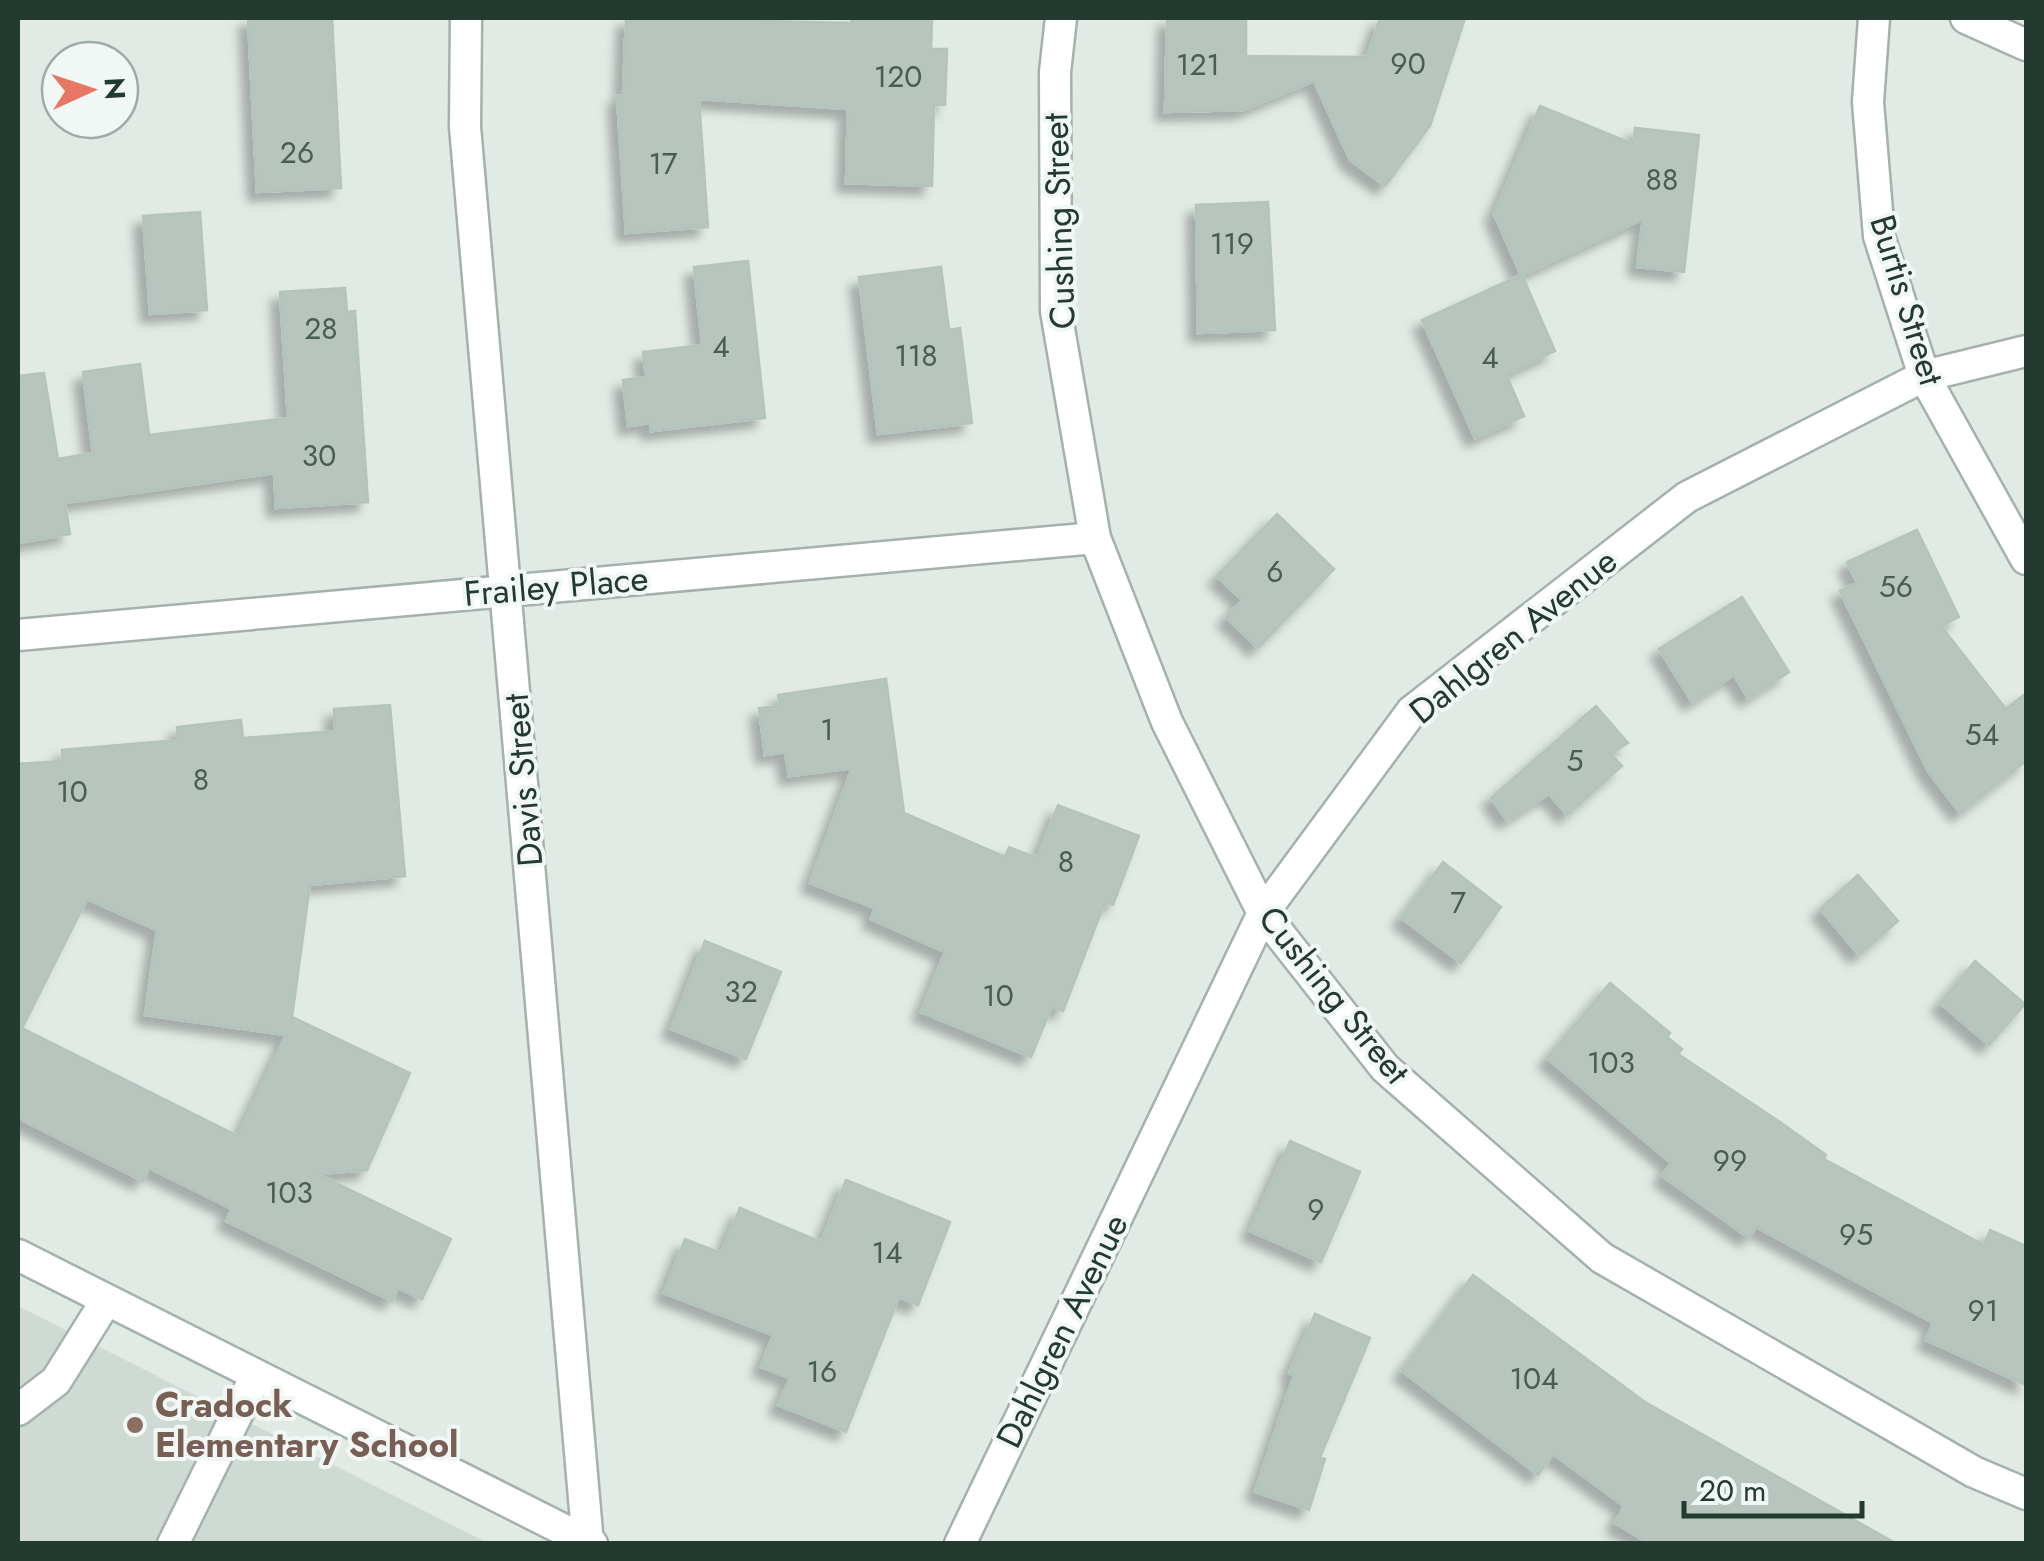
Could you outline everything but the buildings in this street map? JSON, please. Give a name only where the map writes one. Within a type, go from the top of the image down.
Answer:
[{"type":"street","name":"Davis Street","points":[[466,18],[465,127],[589,1543]]},
{"type":"street","name":"Cushing Street","points":[[1061,18],[1055,72],[1056,311],[1095,538],[1168,722],[1263,913],[1386,1068],[1602,1258],[1974,1472],[2026,1494]]},
{"type":"street","name":"Burtis Street","points":[[1874,18],[1868,102],[1879,236],[1924,376],[2026,560]]},
{"type":"street","points":[[1966,18],[2026,44]]},
{"type":"street","name":"Dahlgren Avenue","points":[[960,1544],[1263,913],[1412,711],[1687,498],[1924,376],[2026,350]]},
{"type":"street","name":"Frailey Place","points":[[18,635],[1095,538]]},
{"type":"street","points":[[18,1255],[255,1378],[589,1543]]},
{"type":"street","points":[[18,1410],[26,1408],[56,1381],[106,1301]]},
{"type":"street","points":[[173,1544],[255,1378]]},
{"type":"shaded area","name":"Cradock Elementary School","points":[[18,1306],[488,1543],[18,1543]]},
{"type":"place","name":"Cradock Elementary School","points":[[135,1425]]}]
